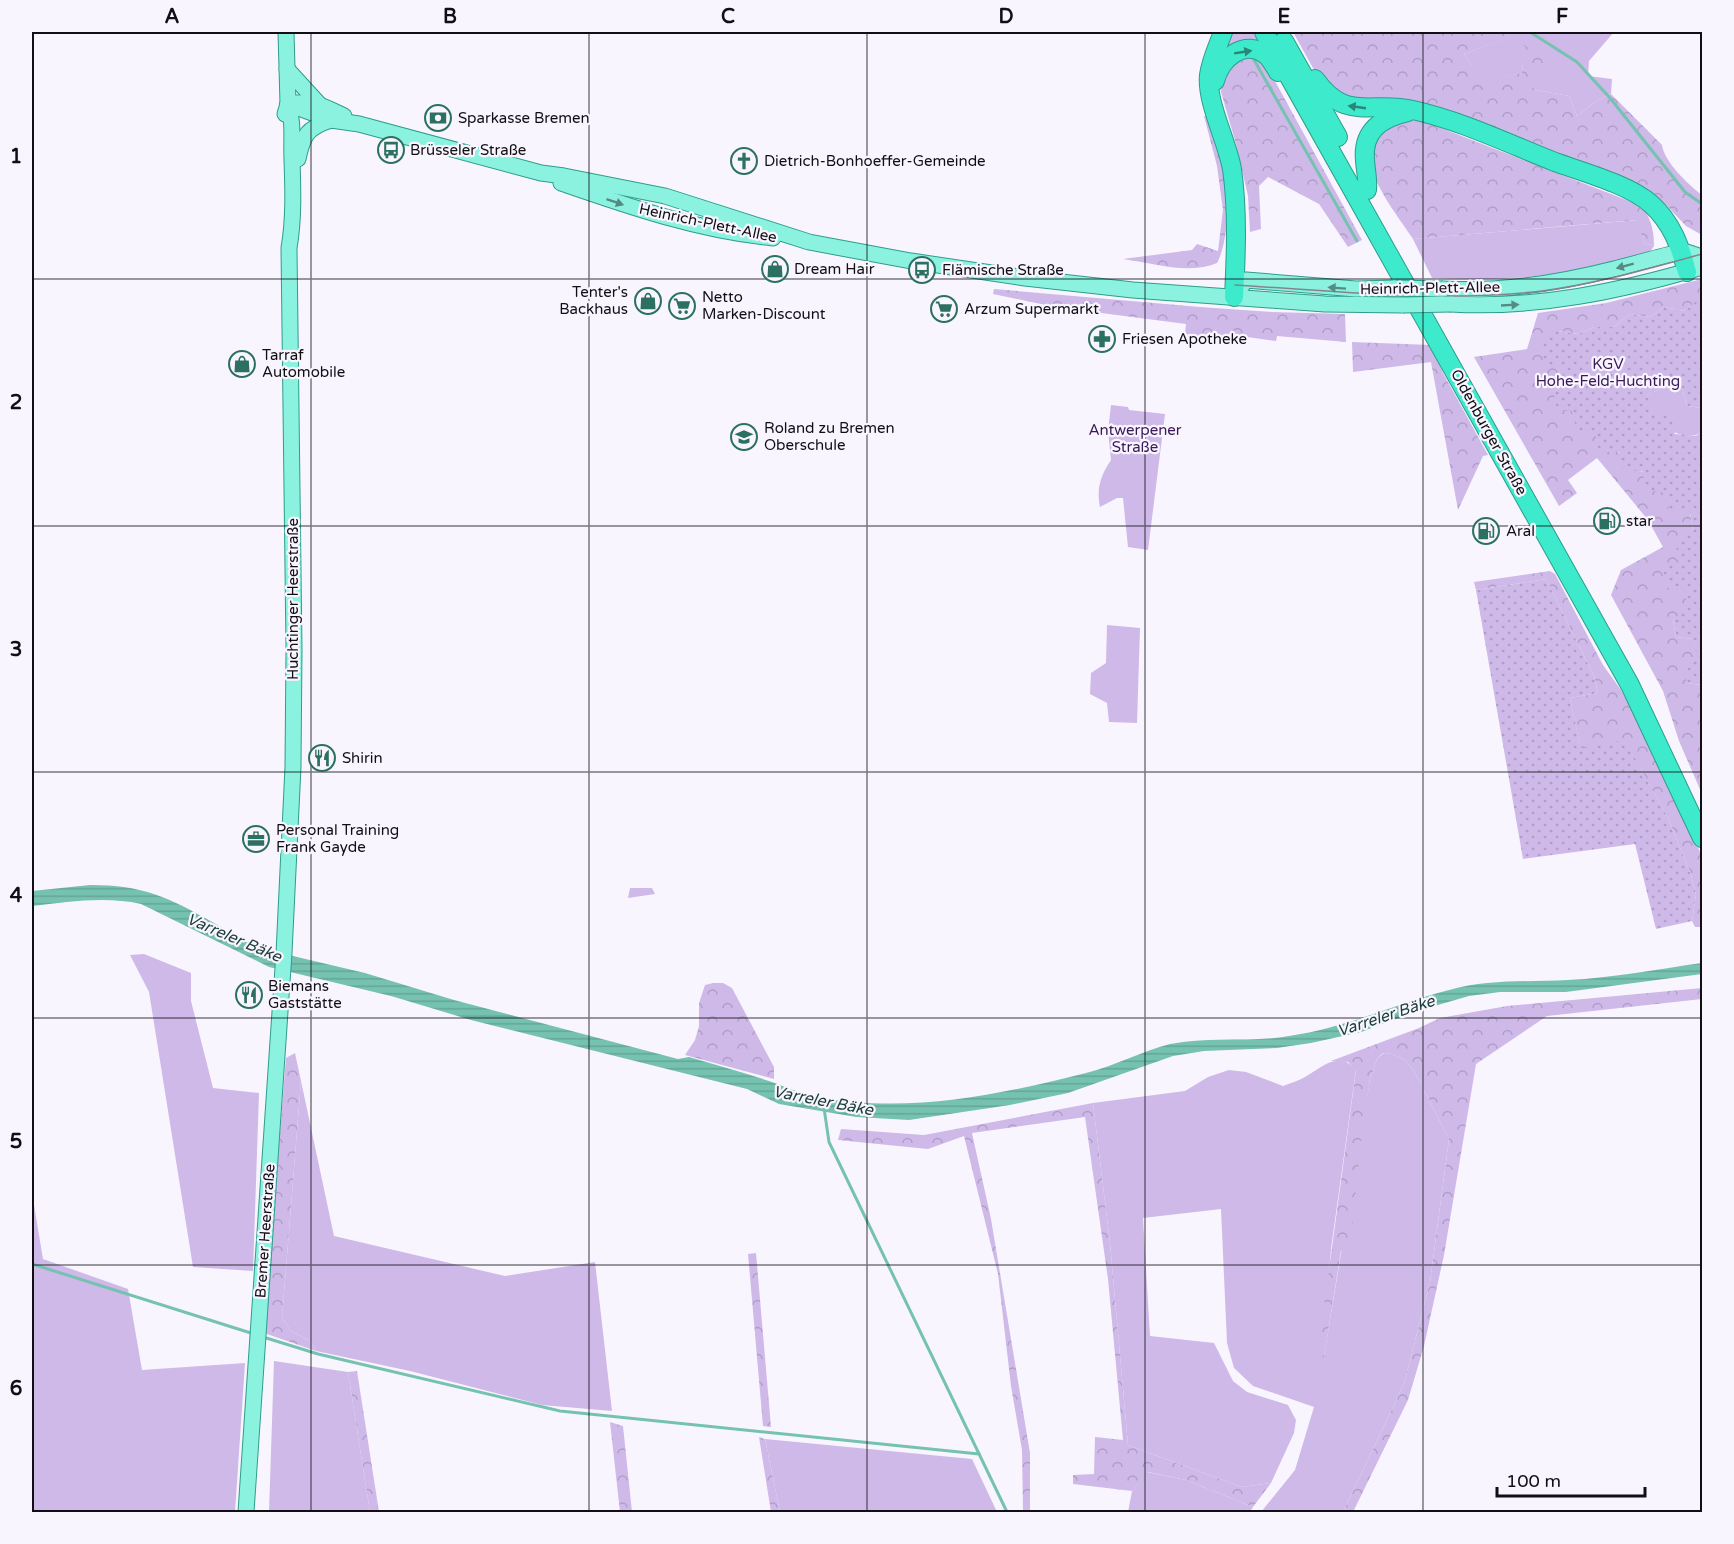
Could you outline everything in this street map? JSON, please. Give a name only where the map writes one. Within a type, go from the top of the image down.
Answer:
[{"type":"highway","points":[[1223,32],[1209,75],[1211,94],[1228,148],[1233,182],[1236,260],[1234,297]]},
{"type":"highway","name":"Oldenburger Straße","points":[[1264,32],[1630,685],[1702,838]]},
{"type":"highway","points":[[1282,37],[1324,92],[1339,104],[1354,107],[1397,106],[1415,110],[1636,194],[1649,202],[1663,216],[1682,252],[1695,269]]},
{"type":"highway","name":"Oldenburger Straße","points":[[1282,37],[1641,681],[1702,808]]},
{"type":"highway","points":[[1211,94],[1217,73],[1223,63],[1230,55],[1250,49],[1266,55],[1307,107]]},
{"type":"highway","points":[[1367,190],[1369,174],[1365,162],[1366,150],[1372,131],[1386,118],[1415,110]]},
{"type":"main road","name":"Huchtinger Heerstraße","points":[[284,951],[293,767],[294,650],[289,248],[292,233],[294,172],[292,116],[288,104],[286,32]]},
{"type":"main road","name":"Heinrich-Plett-Allee","points":[[287,69],[319,104]]},
{"type":"main road","name":"Heinrich-Plett-Allee","points":[[288,104],[306,101],[319,104],[359,124]]},
{"type":"main road","name":"Huchtinger Heerstraße","points":[[288,104],[283,119],[286,239],[289,248]]},
{"type":"main road","name":"Heinrich-Plett-Allee","points":[[288,104],[331,120],[359,124],[541,173],[665,196],[809,242]]},
{"type":"main road","points":[[294,172],[301,142],[309,129],[331,120]]},
{"type":"main road","name":"Heinrich-Plett-Allee","points":[[541,173],[562,183],[657,216],[754,236],[809,242],[866,254],[1025,278],[1133,290],[1325,304],[1494,306],[1549,301],[1613,290],[1695,269]]},
{"type":"main road","name":"Heinrich-Plett-Allee","points":[[1234,297],[1246,280],[1356,289],[1466,290],[1539,284],[1682,252],[1702,257]]},
{"type":"main road","name":"Bremer Heerstraße","points":[[246,1512],[284,951]]},
{"type":"green space","points":[[1228,32],[1258,32],[1268,48],[1223,54]]},
{"type":"green space","points":[[1293,32],[1502,32],[1512,36],[1464,54],[1482,81],[1522,73],[1524,45],[1548,60],[1551,66],[1525,79],[1536,90],[1569,96],[1577,116],[1595,102],[1611,94],[1662,145],[1672,166],[1702,195],[1702,235],[1686,226],[1666,205],[1646,189],[1621,179],[1420,102],[1400,100],[1363,102],[1329,89],[1313,68]]},
{"type":"green space","points":[[1502,32],[1614,32],[1589,61],[1588,76],[1612,79],[1611,94],[1595,102],[1577,116],[1569,96],[1536,90],[1524,79],[1525,45],[1522,73],[1482,82],[1464,54],[1511,36]]},
{"type":"green space","points":[[1250,56],[1264,61],[1362,240],[1348,247],[1319,204],[1268,177],[1259,186],[1261,229],[1250,232],[1248,196],[1221,92],[1222,76],[1233,60]]},
{"type":"green space","points":[[1204,116],[1209,116],[1215,132],[1228,189],[1227,227],[1217,263],[1183,268],[1123,259],[1192,250],[1197,244],[1218,251],[1223,210],[1217,166]]},
{"type":"green space","points":[[1407,120],[1423,121],[1642,206],[1651,225],[1654,246],[1644,243],[1637,220],[1413,239],[1385,198],[1371,163],[1371,153],[1379,130]]},
{"type":"green space","points":[[1638,220],[1644,243],[1654,246],[1650,252],[1575,270],[1528,277],[1432,278],[1413,239]]},
{"type":"green space","points":[[1702,279],[1702,298],[1684,311],[1664,307],[1650,317],[1630,314],[1613,327],[1594,327],[1579,334],[1558,331],[1566,384],[1553,391],[1595,433],[1690,512],[1693,531],[1679,560],[1689,609],[1673,620],[1676,637],[1694,639],[1698,658],[1687,683],[1702,685],[1702,794],[1679,741],[1663,691],[1611,595],[1621,570],[1663,547],[1648,520],[1597,458],[1568,480],[1577,493],[1559,506],[1474,357],[1527,349],[1538,313],[1606,303]]},
{"type":"green space","points":[[994,289],[1200,307],[1345,314],[1346,342],[1277,336],[1276,341],[1226,334],[1225,341],[1185,334],[1186,324],[1055,307],[993,294]]},
{"type":"green space","name":"KGV Hohe-Feld-Huchting","points":[[1702,297],[1702,408],[1687,406],[1682,388],[1664,387],[1647,395],[1652,413],[1671,416],[1675,434],[1696,436],[1702,432],[1702,685],[1687,683],[1683,667],[1697,658],[1694,639],[1676,637],[1673,620],[1688,608],[1684,590],[1668,588],[1663,570],[1679,560],[1675,541],[1693,531],[1690,512],[1669,510],[1665,493],[1647,490],[1642,471],[1623,470],[1619,452],[1599,452],[1595,433],[1577,432],[1572,411],[1557,409],[1553,391],[1565,384],[1561,364],[1545,365],[1539,341],[1558,331],[1579,334],[1594,327],[1613,327],[1630,314],[1650,317],[1664,307],[1684,311]]},
{"type":"green space","points":[[1352,342],[1431,345],[1443,373],[1488,455],[1483,456],[1458,510],[1431,362],[1353,372]]},
{"type":"green space","points":[[1664,387],[1682,388],[1687,406],[1702,408],[1702,432],[1696,435],[1682,435],[1669,429],[1657,419],[1651,410],[1647,395]]},
{"type":"green space","name":"Antwerpener Straße","points":[[1111,405],[1128,407],[1129,410],[1165,414],[1148,550],[1128,547],[1123,498],[1117,498],[1100,507],[1100,482],[1111,460],[1108,431]]},
{"type":"green space","points":[[1550,571],[1555,574],[1603,665],[1621,690],[1648,738],[1679,802],[1702,857],[1702,927],[1695,927],[1692,921],[1696,894],[1691,875],[1668,818],[1625,741],[1581,750],[1570,698],[1598,693],[1594,676],[1546,579],[1476,590],[1474,582]]},
{"type":"green space","points":[[1546,579],[1594,676],[1598,693],[1570,698],[1581,749],[1625,740],[1668,818],[1691,875],[1696,894],[1692,921],[1656,929],[1635,844],[1523,859],[1476,590]]},
{"type":"green space","points":[[1107,625],[1140,628],[1137,723],[1109,722],[1107,703],[1090,694],[1091,673],[1106,663]]},
{"type":"green space","points":[[630,888],[652,888],[655,894],[628,898]]},
{"type":"green space","points":[[144,954],[191,973],[191,1001],[213,1088],[259,1093],[253,1271],[193,1267],[149,992],[130,955]]},
{"type":"green space","points":[[723,983],[732,988],[774,1067],[774,1079],[685,1055],[695,1040],[699,1026],[699,1003],[705,985]]},
{"type":"green space","points":[[1702,988],[1702,999],[1547,1016],[1476,1064],[1444,1255],[1424,1346],[1408,1400],[1353,1512],[1343,1512],[1404,1384],[1430,1282],[1449,1139],[1414,1071],[1405,1060],[1383,1053],[1377,1059],[1370,1079],[1351,1239],[1341,1251],[1322,1358],[1318,1351],[1356,1070],[1348,1062],[1331,1061],[1440,1018],[1507,1006]]},
{"type":"green space","points":[[295,1053],[301,1081],[282,1318],[291,1331],[310,1341],[316,1351],[264,1333],[286,1058]]},
{"type":"green space","points":[[1384,1053],[1405,1060],[1414,1071],[1449,1139],[1430,1282],[1404,1384],[1343,1512],[1261,1512],[1295,1470],[1314,1407],[1253,1386],[1234,1368],[1227,1343],[1221,1209],[1143,1218],[1150,1336],[1214,1343],[1233,1381],[1247,1392],[1288,1405],[1296,1420],[1294,1433],[1271,1483],[1242,1487],[1128,1445],[1110,1243],[1093,1103],[1185,1091],[1208,1077],[1229,1070],[1246,1072],[1283,1086],[1330,1062],[1343,1061],[1356,1069],[1331,1249],[1322,1358],[1370,1079],[1377,1059]]},
{"type":"green space","points":[[301,1081],[334,1236],[505,1276],[595,1262],[612,1411],[542,1405],[410,1371],[316,1351],[310,1341],[291,1331],[282,1318]]},
{"type":"green space","points":[[1093,1103],[1110,1243],[1128,1445],[1242,1487],[1271,1483],[1253,1507],[1186,1480],[1148,1472],[1132,1491],[1073,1484],[1073,1475],[1094,1474],[1095,1437],[1123,1440],[1108,1279],[1085,1117],[972,1133],[991,1219],[1030,1453],[1030,1512],[1023,1512],[1022,1450],[1011,1386],[998,1274],[964,1136],[928,1149],[838,1140],[841,1129],[924,1135]]},
{"type":"green space","points":[[32,1193],[43,1259],[128,1289],[142,1370],[245,1363],[235,1512],[32,1512]]},
{"type":"green space","points":[[756,1253],[771,1427],[763,1426],[748,1254]]},
{"type":"green space","points":[[274,1361],[348,1372],[370,1512],[269,1512]]},
{"type":"green space","points":[[357,1371],[379,1512],[370,1512],[348,1372]]},
{"type":"green space","points":[[610,1422],[623,1426],[632,1512],[620,1512]]},
{"type":"green space","points":[[759,1437],[765,1439],[780,1512],[771,1512]]},
{"type":"green space","points":[[765,1439],[972,1459],[997,1512],[780,1512]]},
{"type":"green space","points":[[1147,1472],[1186,1480],[1253,1507],[1250,1512],[1128,1512],[1132,1491]]},
{"type":"water","name":"Varreler Bäke","points":[[90,885],[125,887],[155,894],[183,906],[244,941],[263,949],[365,973],[454,1000],[678,1059],[689,1057],[808,1095],[882,1104],[951,1100],[1019,1089],[1097,1070],[1170,1044],[1200,1040],[1274,1038],[1310,1032],[1350,1022],[1464,986],[1585,979],[1702,963],[1702,974],[1566,992],[1500,992],[1469,996],[1417,1011],[1361,1032],[1277,1048],[1204,1051],[1173,1056],[1068,1093],[1010,1105],[909,1120],[856,1117],[779,1104],[747,1089],[471,1020],[391,996],[269,967],[141,904],[100,900],[32,906],[32,891]]},
{"type":"waterway","points":[[1530,32],[1577,62],[1610,98],[1685,192],[1702,204]]},
{"type":"waterway","points":[[1253,58],[1357,241]]},
{"type":"waterway","name":"Varreler Bäke","points":[[824,1108],[829,1142],[1007,1512]]},
{"type":"waterway","points":[[32,1264],[254,1334]]},
{"type":"waterway","points":[[263,1337],[318,1354],[560,1411],[979,1454]]},
{"type":"tram line","points":[[1235,285],[1388,295],[1504,294],[1542,291],[1582,284],[1702,254]]},
{"type":"place","name":"Sparkasse Bremen","points":[[438,118]]},
{"type":"place","name":"Brüsseler Straße","points":[[391,150]]},
{"type":"place","name":"Dietrich-Bonhoeffer-Gemeinde","points":[[744,161]]},
{"type":"place","name":"Dream Hair","points":[[775,269]]},
{"type":"place","name":"Flämische Straße","points":[[922,270]]},
{"type":"place","name":"Tenter's Backhaus","points":[[648,301]]},
{"type":"place","name":"Netto Marken-Discount","points":[[682,306]]},
{"type":"place","name":"Arzum Supermarkt","points":[[944,309]]},
{"type":"place","name":"Friesen Apotheke","points":[[1102,339]]},
{"type":"place","name":"Tarraf Automobile","points":[[242,364]]},
{"type":"place","name":"Roland zu Bremen Oberschule","points":[[744,437]]},
{"type":"place","name":"star","points":[[1607,521]]},
{"type":"place","name":"Aral","points":[[1486,531]]},
{"type":"place","name":"Shirin","points":[[322,758]]},
{"type":"place","name":"Personal Training Frank Gayde","points":[[256,839]]},
{"type":"place","name":"Biemans Gaststätte","points":[[249,995]]}]
